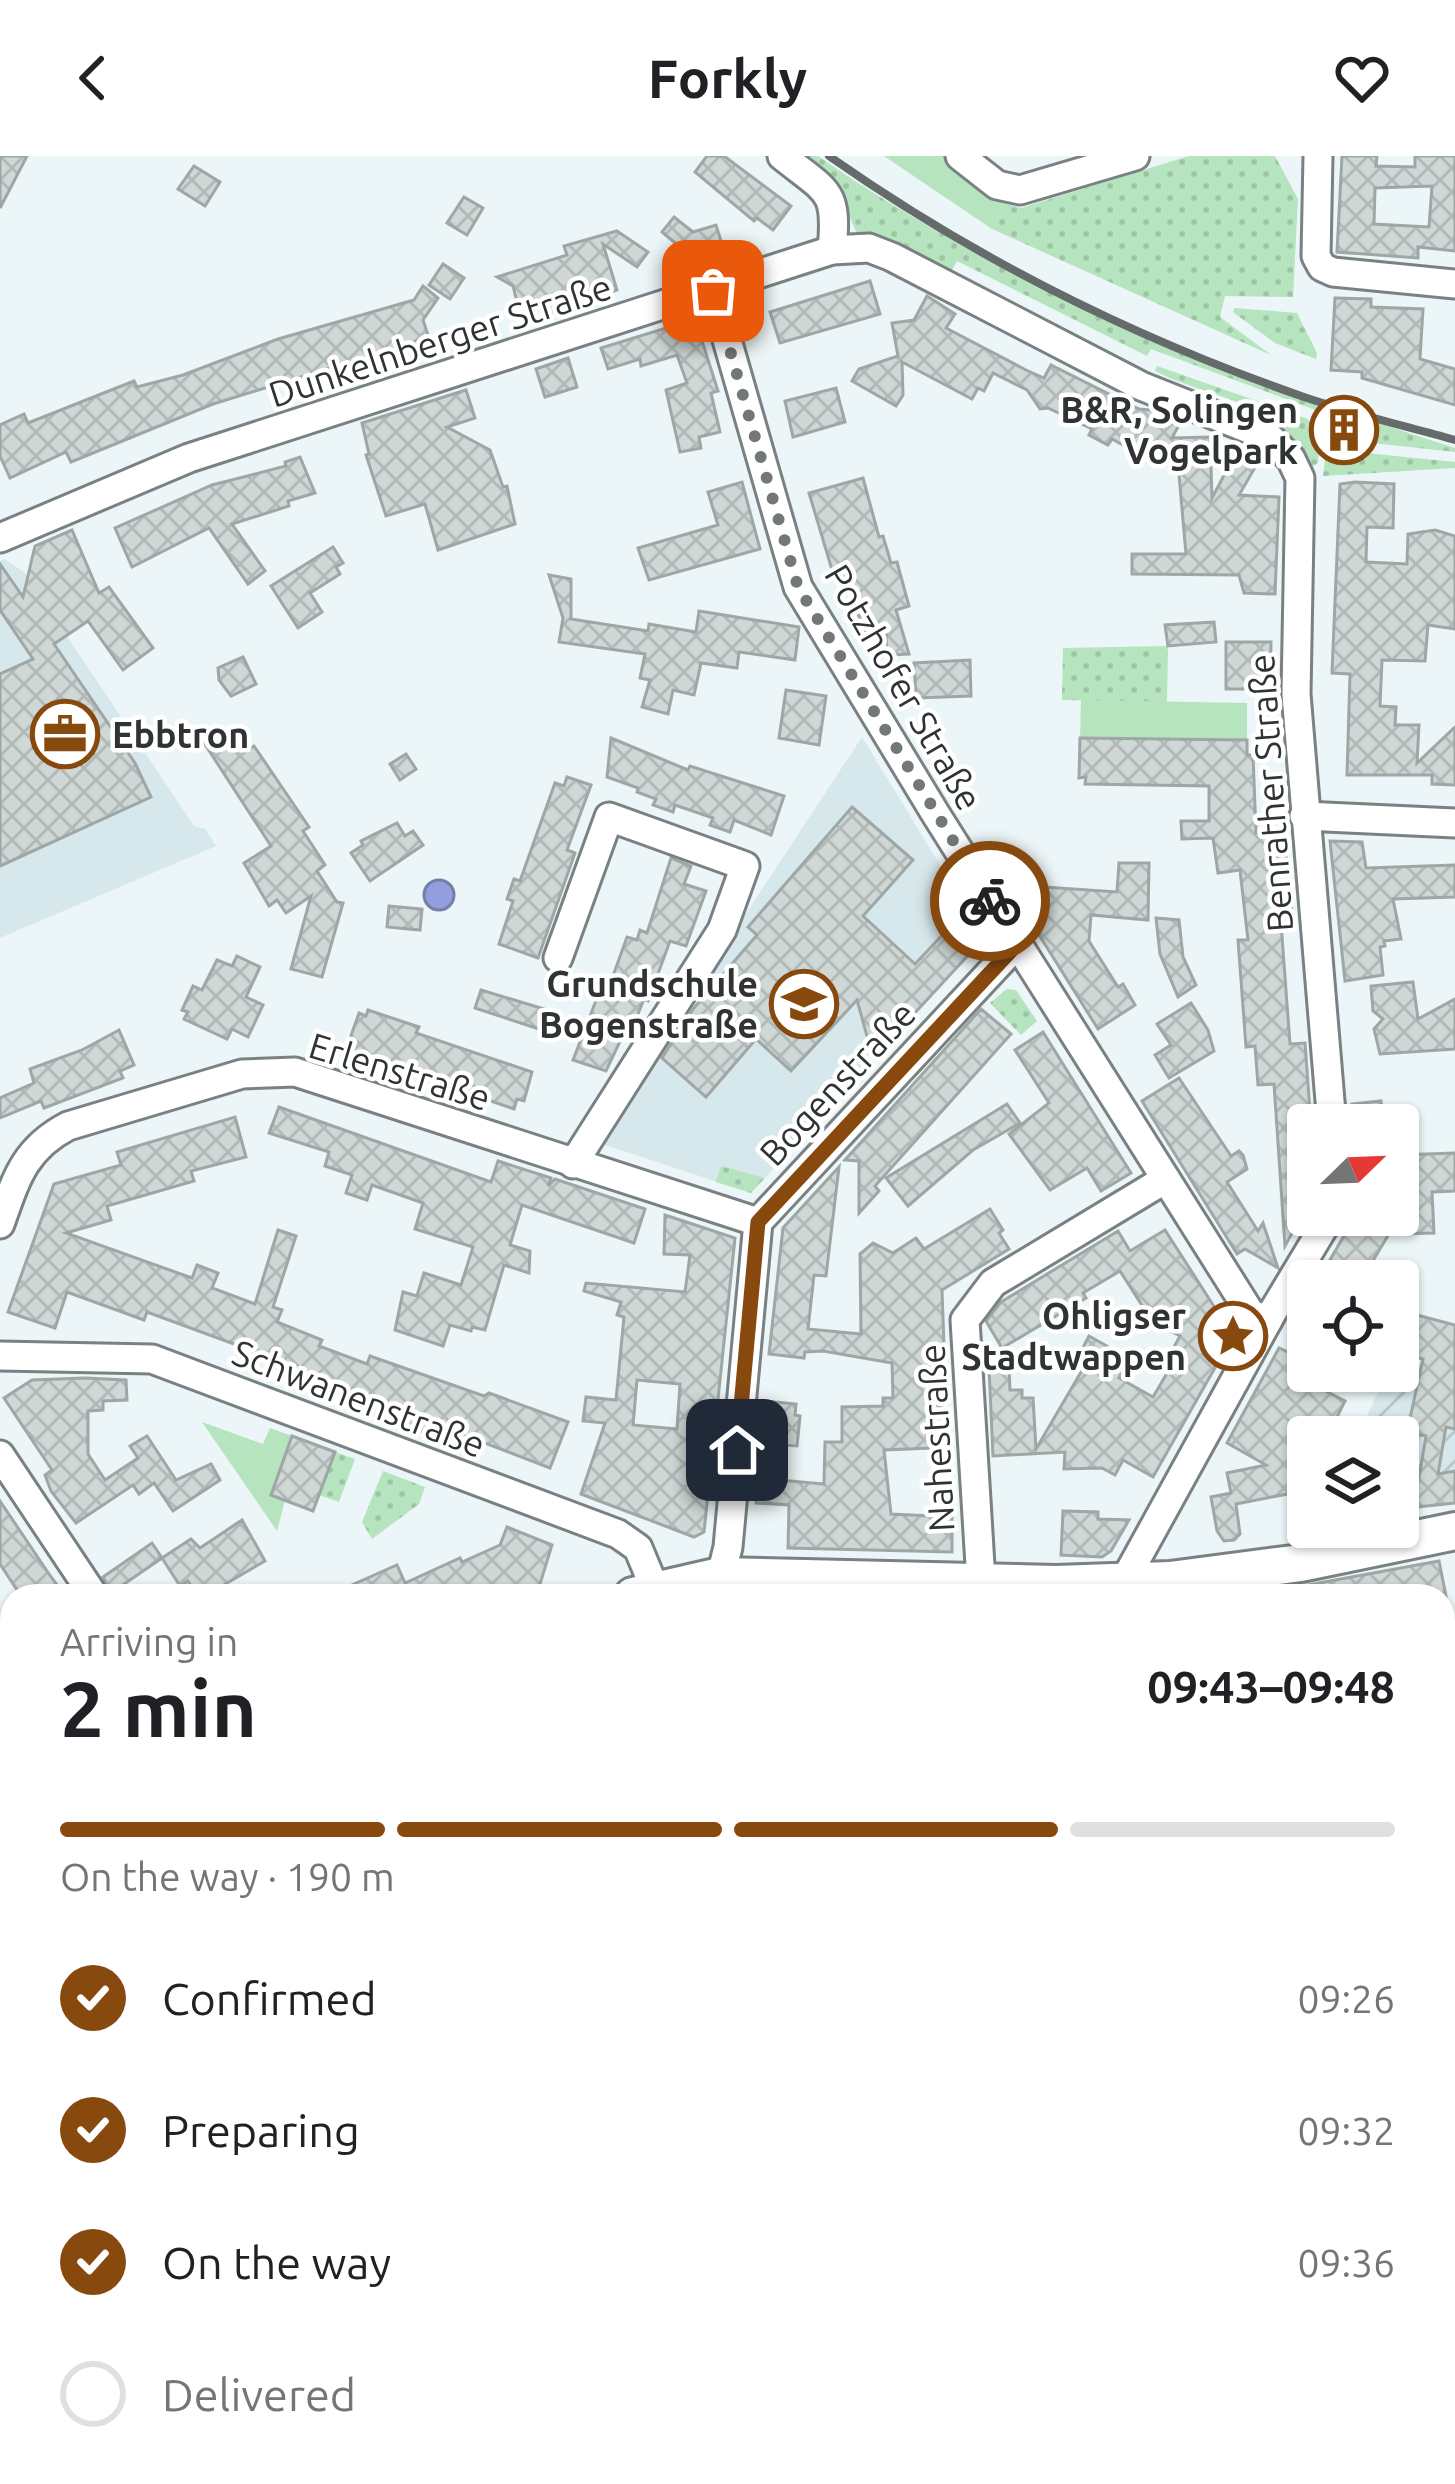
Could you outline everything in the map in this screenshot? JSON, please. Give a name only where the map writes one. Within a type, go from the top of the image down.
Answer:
[{"type":"main road","points":[[1151,1584],[1301,1563],[1455,1532]]},
{"type":"main road","points":[[850,1584],[1020,1584]]},
{"type":"street","points":[[782,156],[832,200],[836,220],[832,250]]},
{"type":"street","points":[[961,156],[997,185],[1020,190],[1135,156]]},
{"type":"street","points":[[1318,156],[1316,256],[1322,268],[1455,284]]},
{"type":"street","name":"Dunkelnberger Straße","points":[[0,538],[189,458],[832,250],[869,248],[892,257],[1141,386],[1269,437],[1291,458]]},
{"type":"street","name":"Potzhofer Straße","points":[[713,291],[798,587],[1164,1180],[1251,1314],[1268,1320]]},
{"type":"street","name":"Benrather Straße","points":[[1291,458],[1300,478],[1296,694],[1330,1104]]},
{"type":"street","points":[[1304,816],[1455,823]]},
{"type":"street","points":[[558,958],[609,817],[745,866],[722,930],[574,1164]]},
{"type":"street","name":"Bogenstraße","points":[[758,1222],[1017,944]]},
{"type":"street","name":"Erlenstraße","points":[[0,1224],[31,1151],[45,1138],[68,1126],[242,1074],[307,1075],[758,1222]]},
{"type":"street","name":"Nahestraße","points":[[981,1582],[965,1320],[993,1283],[1164,1180]]},
{"type":"street","points":[[719,1584],[728,1547],[758,1222]]},
{"type":"street","points":[[1121,1584],[1318,1236]]},
{"type":"street","name":"Schwanenstraße","points":[[0,1356],[152,1358],[618,1534],[638,1548],[643,1584]]},
{"type":"street","points":[[0,1455],[86,1584]]},
{"type":"shaded area","points":[[0,561],[24,572],[194,826],[205,829],[216,846],[0,938]]},
{"type":"shaded area","name":"Grundschule Bogenstraße","points":[[862,737],[984,937],[751,1193],[596,1142]]},
{"type":"shaded area","points":[[1419,1315],[1455,1325],[1455,1471],[1419,1482],[1419,1416],[1367,1416],[1378,1392],[1419,1392],[1423,1360],[1419,1359]]},
{"type":"green space","points":[[796,156],[818,156],[970,249],[1126,326],[1287,391],[1455,448],[1455,452],[1327,438],[1329,415],[1151,349],[1147,356],[957,261],[947,278],[888,243],[857,234],[844,203]]},
{"type":"green space","points":[[884,156],[949,156],[1005,203],[992,229]]},
{"type":"green space","points":[[1189,156],[1275,156],[1298,199],[1293,297],[1225,296],[1220,317],[1271,355],[992,229],[1005,203],[1021,208]]},
{"type":"green space","points":[[1234,308],[1297,313],[1316,359],[1275,343],[1233,312]]},
{"type":"green space","points":[[1157,366],[1308,419],[1319,437],[1318,463],[1313,466],[1285,430],[1261,413],[1169,378],[1155,371]]},
{"type":"green space","points":[[1326,449],[1455,462],[1455,468],[1323,476]]},
{"type":"green space","points":[[1168,646],[1167,702],[1062,700],[1063,648]]},
{"type":"green space","points":[[1081,700],[1247,703],[1247,740],[1080,738]]},
{"type":"green space","points":[[1007,989],[1016,990],[1037,1021],[1021,1035],[990,1003]]},
{"type":"green space","points":[[721,1166],[765,1178],[751,1193],[716,1182]]},
{"type":"green space","points":[[202,1422],[263,1444],[270,1428],[292,1436],[271,1494],[285,1500],[277,1531]]},
{"type":"green space","points":[[335,1452],[355,1459],[339,1502],[319,1495]]},
{"type":"green space","points":[[383,1471],[425,1487],[419,1504],[372,1539],[362,1522]]},
{"type":"water","points":[[439,880],[454,895],[439,910],[424,895]]},
{"type":"building","points":[[0,156],[27,156],[0,208]]},
{"type":"building","points":[[707,156],[724,156],[791,206],[773,230],[757,218],[754,221],[695,172]]},
{"type":"building","points":[[1342,156],[1377,156],[1376,166],[1415,167],[1415,156],[1455,156],[1455,251],[1418,247],[1418,258],[1337,252]],"holes":[[[1432,186],[1429,227],[1374,224],[1375,188]]]},
{"type":"building","points":[[194,166],[220,182],[205,206],[178,189]]},
{"type":"building","points":[[464,197],[483,208],[467,235],[447,223]]},
{"type":"building","points":[[674,217],[693,232],[716,225],[727,260],[700,268],[662,232]]},
{"type":"building","points":[[617,231],[648,252],[637,267],[603,244],[617,290],[543,316],[539,300],[518,306],[513,286],[497,277],[567,255],[564,246]]},
{"type":"building","points":[[443,264],[464,278],[450,299],[429,285]]},
{"type":"building","points":[[870,281],[880,314],[780,343],[770,312]]},
{"type":"building","points":[[423,286],[438,298],[423,320],[428,335],[418,341],[213,404],[71,462],[66,452],[10,478],[0,456],[0,425],[24,414],[28,423],[134,381],[137,387],[183,375],[278,339],[414,300]]},
{"type":"building","points":[[927,296],[955,314],[946,328],[1026,370],[1044,378],[1051,365],[1139,409],[1150,410],[1179,425],[1172,438],[1210,437],[1212,498],[1240,445],[1257,452],[1252,461],[1257,464],[1239,495],[1279,497],[1275,594],[1244,593],[1239,575],[1132,574],[1132,554],[1186,554],[1177,452],[1162,459],[1144,450],[1141,455],[1112,439],[1108,445],[1089,435],[1092,429],[1048,408],[1040,409],[1027,390],[993,373],[984,391],[978,388],[972,399],[902,362],[903,395],[896,406],[852,381],[859,369],[898,356],[892,323],[914,320]]},
{"type":"building","points":[[1335,298],[1371,299],[1371,307],[1423,309],[1420,359],[1455,369],[1455,405],[1362,378],[1362,372],[1331,370]]},
{"type":"building","points":[[695,319],[718,391],[711,393],[720,432],[699,437],[701,448],[680,452],[666,390],[687,383],[677,355],[641,366],[640,359],[608,369],[601,348]]},
{"type":"building","points":[[568,358],[577,387],[545,397],[536,369]]},
{"type":"building","points":[[836,388],[845,422],[793,437],[785,401]]},
{"type":"building","points":[[466,390],[475,418],[447,427],[490,450],[503,487],[507,486],[515,524],[438,550],[425,504],[386,516],[366,455],[362,423]]},
{"type":"building","points":[[300,457],[315,493],[232,524],[265,571],[248,584],[209,528],[132,567],[115,528],[212,485],[286,466],[285,462]]},
{"type":"building","points":[[863,478],[879,537],[883,536],[891,563],[897,562],[909,606],[896,610],[909,654],[887,655],[886,634],[867,639],[845,577],[835,580],[809,493]]},
{"type":"building","points":[[742,482],[760,549],[649,580],[638,548],[718,525],[708,492]]},
{"type":"building","points":[[1340,484],[1394,484],[1393,528],[1367,527],[1366,562],[1407,564],[1408,534],[1435,530],[1455,536],[1455,629],[1428,625],[1425,661],[1382,660],[1380,706],[1396,707],[1395,725],[1419,725],[1417,763],[1455,727],[1455,785],[1432,784],[1432,775],[1347,775],[1350,674],[1332,673]]},
{"type":"building","points":[[72,530],[99,593],[109,587],[153,648],[123,670],[88,621],[54,644],[135,763],[151,797],[0,866],[0,674],[33,659],[0,610],[0,564],[23,597],[35,546]]},
{"type":"building","points":[[333,547],[343,563],[336,567],[340,574],[310,593],[322,612],[298,628],[271,586]]},
{"type":"building","points":[[549,575],[571,579],[571,619],[648,631],[649,624],[696,632],[699,611],[799,627],[795,660],[739,652],[737,668],[701,663],[694,695],[673,690],[668,714],[642,707],[650,680],[640,678],[645,654],[559,642],[563,618]]},
{"type":"building","points":[[1214,622],[1216,642],[1168,646],[1165,625]]},
{"type":"building","points":[[1226,642],[1271,642],[1270,689],[1226,689]]},
{"type":"building","points":[[243,657],[256,684],[231,696],[219,680],[218,668]]},
{"type":"building","points":[[970,660],[971,696],[916,698],[914,663]]},
{"type":"building","points":[[786,690],[826,696],[819,745],[779,738]]},
{"type":"building","points":[[234,729],[245,752],[254,746],[309,827],[303,831],[325,865],[317,871],[337,902],[343,903],[322,977],[291,969],[311,896],[286,913],[277,900],[269,906],[244,863],[271,846],[204,743]]},
{"type":"building","points":[[611,738],[688,770],[690,766],[784,796],[771,835],[734,820],[730,832],[710,825],[713,818],[675,805],[673,812],[653,805],[656,799],[637,792],[638,788],[607,777]]},
{"type":"building","points":[[1080,738],[1247,740],[1247,755],[1253,755],[1256,833],[1283,830],[1293,922],[1281,923],[1290,1044],[1305,1043],[1309,1104],[1287,1104],[1290,1236],[1285,1246],[1274,1084],[1258,1085],[1255,1046],[1246,1047],[1238,940],[1248,940],[1240,870],[1218,873],[1213,838],[1182,839],[1181,821],[1209,821],[1209,786],[1085,784],[1086,777],[1079,778]]},
{"type":"building","points":[[406,754],[416,769],[400,780],[390,764]]},
{"type":"building","points":[[567,777],[591,785],[567,850],[575,853],[538,958],[499,944],[513,901],[507,899],[514,879],[520,881],[555,783],[564,786]]},
{"type":"building","points":[[852,807],[913,860],[863,916],[915,964],[949,928],[972,951],[888,1042],[870,1047],[857,1000],[791,1071],[756,1039],[706,1097],[662,1058],[694,1008],[757,935],[748,927]]},
{"type":"building","points":[[397,823],[405,836],[413,831],[423,845],[370,881],[351,853],[363,845],[361,841]]},
{"type":"building","points":[[1330,841],[1362,842],[1366,868],[1455,865],[1455,897],[1393,899],[1401,939],[1384,941],[1385,946],[1380,947],[1383,975],[1345,981]]},
{"type":"building","points":[[1007,848],[1030,886],[1117,892],[1119,863],[1149,863],[1148,920],[1091,915],[1089,941],[1135,1005],[1098,1029],[1004,879],[1000,882],[985,859]]},
{"type":"building","points":[[671,858],[691,866],[684,884],[706,891],[686,946],[670,941],[648,1001],[644,999],[636,1019],[631,1018],[606,1071],[573,1060],[602,985],[609,987],[627,937],[637,940],[640,930],[647,933]]},
{"type":"building","points":[[389,906],[422,909],[420,930],[387,927]]},
{"type":"building","points":[[1156,918],[1179,920],[1183,957],[1196,985],[1178,997],[1160,954]]},
{"type":"building","points":[[237,956],[260,967],[246,997],[263,1005],[248,1037],[232,1029],[227,1039],[184,1019],[188,1012],[182,1010],[193,986],[202,990],[217,960],[232,966]]},
{"type":"building","points":[[1413,982],[1418,1019],[1455,999],[1455,1049],[1380,1054],[1374,1029],[1383,1019],[1373,1011],[1371,986]]},
{"type":"building","points":[[481,990],[551,1011],[545,1031],[475,1008]]},
{"type":"building","points":[[1191,1003],[1208,1030],[1214,1051],[1169,1078],[1155,1055],[1171,1045],[1157,1024]]},
{"type":"building","points":[[981,1009],[1011,1034],[875,1186],[879,1191],[859,1213],[859,1161],[845,1160]]},
{"type":"building","points":[[368,1010],[419,1027],[416,1033],[532,1072],[524,1101],[517,1099],[514,1109],[346,1050],[359,1013],[366,1016]]},
{"type":"building","points":[[119,1030],[134,1065],[120,1071],[123,1078],[44,1108],[41,1101],[0,1118],[0,1098],[34,1083],[30,1069]]},
{"type":"building","points":[[1043,1032],[1131,1173],[1101,1191],[1087,1168],[1050,1190],[1009,1134],[1049,1103],[1015,1050]]},
{"type":"building","points":[[1179,1078],[1231,1156],[1239,1151],[1243,1155],[1247,1169],[1227,1182],[1258,1231],[1263,1223],[1278,1268],[1245,1249],[1237,1254],[1142,1101]]},
{"type":"building","points":[[1007,1104],[1020,1123],[973,1150],[908,1206],[886,1178]]},
{"type":"building","points":[[279,1107],[491,1182],[498,1161],[551,1178],[548,1186],[555,1179],[645,1209],[634,1243],[522,1205],[510,1245],[530,1251],[529,1273],[504,1265],[485,1330],[450,1325],[443,1346],[395,1330],[403,1292],[417,1296],[424,1273],[461,1285],[473,1247],[415,1229],[423,1203],[372,1185],[367,1200],[346,1193],[352,1175],[325,1166],[329,1152],[269,1133]]},
{"type":"building","points":[[235,1117],[246,1157],[191,1171],[194,1181],[107,1206],[111,1220],[66,1233],[192,1278],[197,1265],[218,1273],[212,1288],[255,1304],[278,1230],[296,1236],[273,1307],[282,1310],[277,1322],[322,1340],[319,1346],[367,1364],[370,1356],[568,1422],[550,1468],[430,1422],[426,1433],[350,1407],[354,1398],[267,1365],[269,1357],[147,1312],[144,1320],[67,1292],[55,1328],[8,1312],[54,1184],[121,1165],[117,1152]]},
{"type":"building","points":[[1455,1153],[1455,1191],[1432,1192],[1434,1233],[1419,1233],[1419,1154]]},
{"type":"building","points":[[839,1167],[826,1276],[814,1275],[808,1329],[861,1334],[860,1254],[873,1243],[893,1253],[916,1238],[924,1249],[990,1209],[1009,1249],[942,1290],[944,1346],[937,1346],[941,1410],[930,1410],[932,1448],[884,1450],[891,1514],[952,1517],[952,1552],[788,1548],[789,1505],[756,1503],[764,1401],[796,1404],[795,1415],[800,1416],[797,1446],[782,1445],[779,1480],[824,1484],[825,1442],[842,1442],[842,1407],[883,1406],[883,1398],[893,1398],[892,1363],[823,1351],[805,1352],[804,1358],[769,1354],[783,1228]]},
{"type":"building","points":[[665,1215],[735,1238],[704,1532],[694,1537],[581,1494],[605,1423],[583,1421],[586,1397],[616,1400],[624,1317],[617,1315],[621,1302],[584,1291],[586,1283],[685,1292],[690,1255],[664,1254]],"holes":[[[637,1380],[680,1384],[677,1429],[633,1425]]]},
{"type":"building","points":[[1165,1230],[1233,1336],[1153,1477],[1123,1460],[1115,1475],[1102,1468],[1064,1469],[1065,1452],[993,1456],[989,1368],[1009,1367],[1010,1390],[1022,1390],[1022,1398],[1033,1398],[1036,1449],[1088,1360],[1079,1355],[1089,1336],[1130,1359],[1119,1378],[1153,1397],[1179,1353],[1173,1349],[1180,1336],[1152,1321],[1120,1271],[1083,1293],[1086,1298],[1002,1348],[986,1321],[1001,1302],[1118,1231],[1130,1251]]},
{"type":"building","points":[[1344,1236],[1388,1236],[1373,1260],[1330,1260]]},
{"type":"building","points":[[1419,1316],[1455,1325],[1455,1429],[1446,1427],[1438,1474],[1455,1471],[1455,1503],[1419,1507],[1426,1436],[1419,1435],[1419,1416],[1411,1416],[1423,1359],[1419,1358]]},
{"type":"building","points":[[1279,1348],[1287,1352],[1287,1392],[1327,1392],[1345,1401],[1338,1416],[1287,1416],[1287,1494],[1236,1504],[1240,1534],[1224,1541],[1217,1531],[1211,1497],[1231,1493],[1227,1473],[1266,1465],[1227,1443]]},
{"type":"building","points":[[32,1380],[126,1380],[127,1400],[103,1401],[103,1410],[88,1411],[88,1454],[105,1480],[138,1458],[130,1446],[147,1436],[176,1480],[211,1464],[220,1480],[173,1511],[154,1483],[139,1494],[133,1485],[76,1523],[51,1491],[45,1475],[52,1470],[4,1398]]},
{"type":"building","points":[[292,1436],[335,1452],[313,1511],[271,1495]]},
{"type":"building","points":[[0,1501],[57,1584],[13,1584],[0,1564]]},
{"type":"building","points":[[1063,1511],[1098,1512],[1098,1519],[1129,1520],[1111,1551],[1102,1557],[1061,1555]]},
{"type":"building","points":[[242,1520],[265,1561],[225,1584],[179,1584],[162,1558],[191,1539],[200,1548]]},
{"type":"building","points":[[507,1527],[552,1545],[540,1584],[354,1584],[397,1565],[405,1583],[500,1545]]},
{"type":"building","points":[[152,1543],[162,1558],[124,1584],[106,1584],[103,1577]]},
{"type":"building","points":[[1439,1561],[1444,1584],[1313,1584]]},
{"type":"railway","points":[[829,156],[941,229],[1119,322],[1304,397],[1455,440]]},
{"type":"way so far","points":[[713,291],[798,587],[990,901]]},
{"type":"place","name":"B&R, Solingen Vogelpark","points":[[1344,430]]},
{"type":"place","name":"Ebbtron","points":[[65,734]]},
{"type":"place","name":"Grundschule Bogenstraße","points":[[804,1004]]},
{"type":"place","name":"Ohligser Stadtwappen","points":[[1233,1336]]},
{"type":"route","points":[[737,1450],[758,1222],[1017,944],[990,901]]}]
